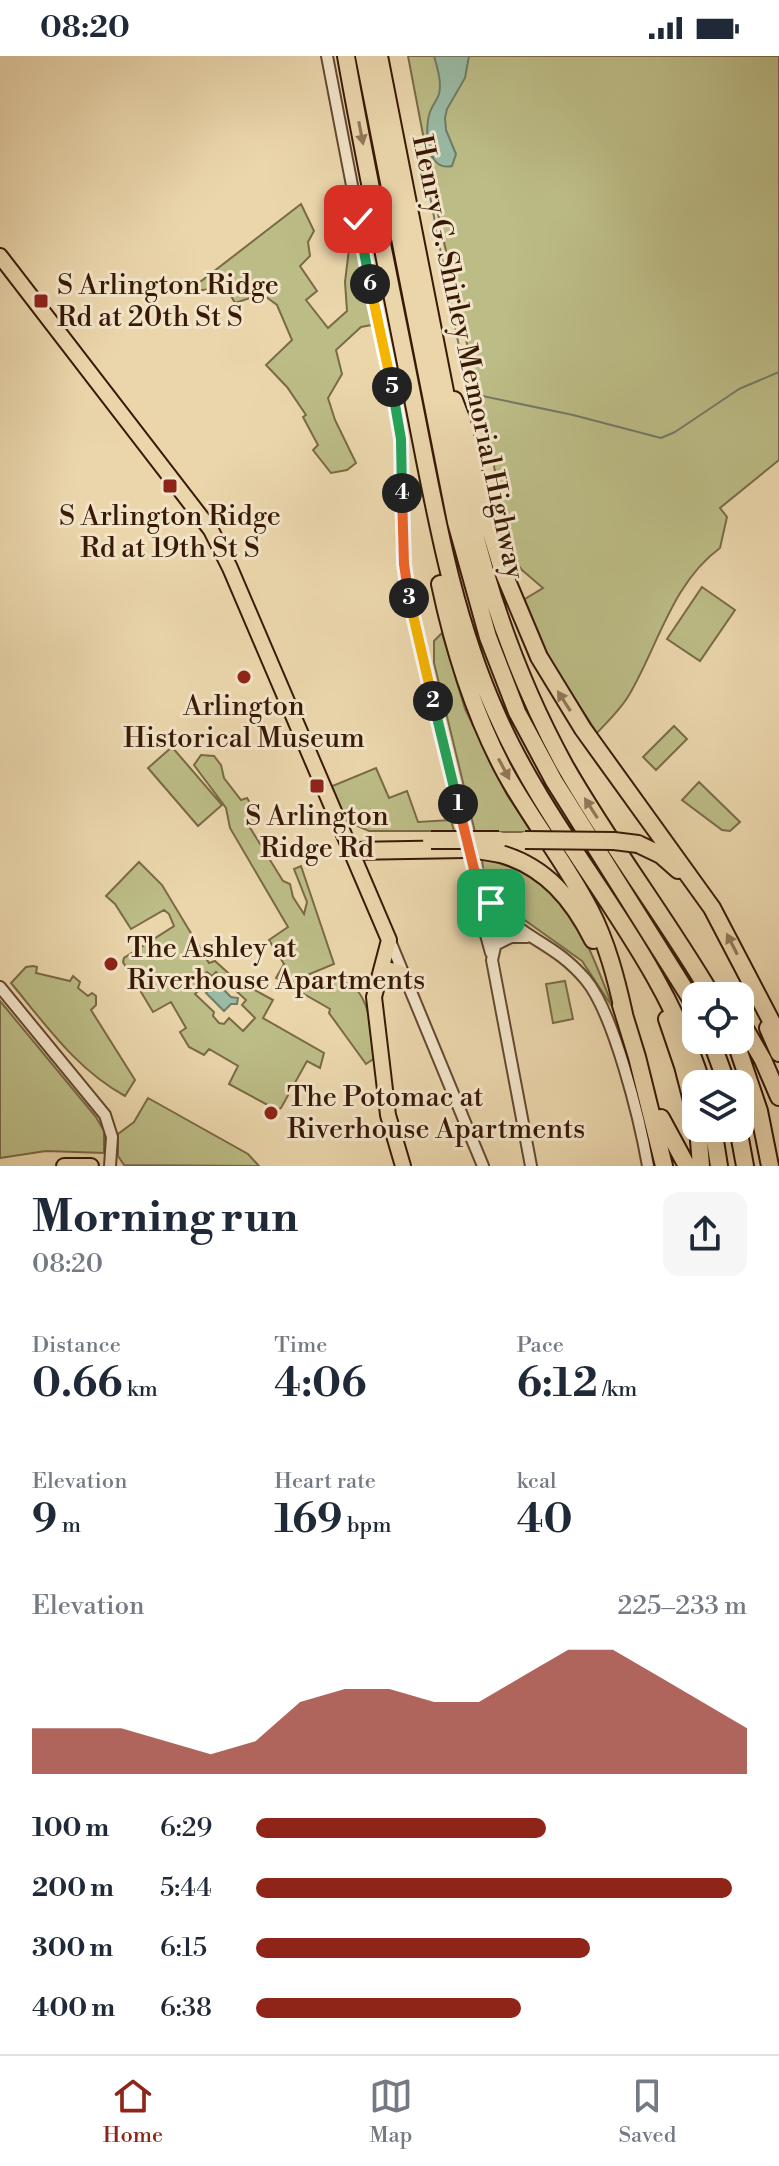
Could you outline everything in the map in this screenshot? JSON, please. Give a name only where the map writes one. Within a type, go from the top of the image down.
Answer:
[{"type":"highway","name":"Henry G. Shirley Memorial Highway","points":[[346,56],[432,499],[436,564],[456,625]]},
{"type":"highway","points":[[364,56],[456,522],[489,613],[507,687],[541,758],[682,985]]},
{"type":"highway","name":"Henry G. Shirley Memorial Highway","points":[[379,56],[482,592]]},
{"type":"highway","points":[[439,362],[462,421],[477,486],[507,583],[544,668],[718,917],[779,1036]]},
{"type":"highway","name":"Henry G. Shirley Memorial Highway","points":[[489,613],[554,746],[703,982]]},
{"type":"highway","points":[[456,625],[507,737],[538,795],[660,984],[678,1020],[697,1070]]},
{"type":"highway","points":[[456,625],[469,690],[499,760],[597,924],[612,964],[664,1166]]},
{"type":"highway","points":[[349,846],[433,844],[500,847],[525,840],[638,844],[674,866],[718,917]]},
{"type":"highway","points":[[500,847],[536,869],[564,894],[598,949],[624,1014]]},
{"type":"highway","points":[[579,860],[661,1008],[684,1070]]},
{"type":"highway","points":[[650,899],[692,945],[716,982]]},
{"type":"highway","points":[[746,971],[753,998],[779,1053]]},
{"type":"highway","points":[[754,1044],[779,1097]]},
{"type":"highway","points":[[740,1054],[759,1111],[770,1166]]},
{"type":"highway","points":[[637,1057],[667,1133],[687,1166]]},
{"type":"highway","points":[[699,1142],[701,1166]]},
{"type":"highway","points":[[715,1142],[719,1166]]},
{"type":"highway","points":[[741,1142],[745,1166]]},
{"type":"main road","points":[[0,256],[211,530],[230,568],[389,940],[374,997],[382,1072],[395,1148],[403,1166]]},
{"type":"main road","points":[[378,980],[391,970],[405,978]]},
{"type":"main road","points":[[64,1166],[91,1166]]},
{"type":"street","points":[[327,56],[401,439],[403,551],[408,594],[474,869],[476,899],[492,960],[531,1166]]},
{"type":"street","points":[[474,869],[487,897],[507,921],[564,958],[586,980],[602,1006],[632,1101],[648,1166]]},
{"type":"street","points":[[492,960],[495,945],[507,921]]},
{"type":"street","points":[[495,945],[511,937],[529,937]]},
{"type":"street","points":[[389,940],[483,1166]]},
{"type":"street","points":[[0,987],[105,1115],[112,1130],[110,1166]]},
{"type":"shaded area","points":[[408,56],[779,56],[779,460],[720,508],[727,517],[720,548],[703,562],[678,597],[629,695],[597,733],[540,645],[520,602],[543,588],[522,570],[507,550],[493,459],[441,229]]},
{"type":"shaded area","points":[[434,56],[469,56],[465,78],[445,118],[446,130],[456,154],[452,166],[437,162],[427,138],[428,119],[440,89]]},
{"type":"shaded area","points":[[301,204],[314,231],[308,242],[310,256],[300,266],[317,291],[306,300],[328,328],[347,311],[345,282],[349,249],[357,247],[372,325],[361,327],[336,350],[342,374],[328,398],[356,463],[347,470],[331,473],[313,450],[318,445],[303,417],[306,415],[287,387],[266,365],[292,340],[277,305],[262,294],[235,303],[226,287],[187,292]]},
{"type":"shaded area","points":[[702,587],[735,610],[700,661],[667,639]]},
{"type":"shaded area","points":[[442,633],[465,709],[507,795],[533,832],[475,832],[434,663],[434,641]]},
{"type":"shaded area","points":[[674,726],[687,739],[656,770],[643,757]]},
{"type":"shaded area","points":[[172,747],[222,805],[198,826],[148,768]]},
{"type":"shaded area","points":[[201,755],[214,756],[221,765],[224,778],[241,800],[247,798],[260,819],[249,826],[283,881],[290,884],[293,897],[304,914],[307,902],[294,869],[301,866],[334,964],[305,976],[309,982],[329,979],[344,982],[355,988],[362,998],[371,1025],[375,1058],[366,1064],[329,1013],[330,1009],[276,978],[284,964],[269,940],[288,927],[230,828],[226,808],[194,765]]},
{"type":"shaded area","points":[[376,768],[389,798],[407,791],[418,822],[451,820],[454,831],[369,831],[346,821],[330,787]]},
{"type":"shaded area","points":[[699,782],[740,822],[730,831],[722,830],[682,800]]},
{"type":"shaded area","points":[[482,859],[534,877],[561,901],[583,936],[613,1008],[582,961],[512,911],[494,889],[483,869]]},
{"type":"shaded area","points":[[139,862],[162,885],[209,963],[215,961],[248,991],[253,989],[273,1000],[263,1018],[324,1053],[320,1068],[307,1061],[281,1108],[277,1110],[229,1084],[238,1066],[209,1049],[204,1055],[189,1047],[180,1032],[186,1028],[171,1002],[153,1012],[123,962],[124,958],[174,926],[164,910],[131,929],[106,896]],"holes":[[[207,972],[212,976],[216,972],[246,1000],[242,1005],[255,1018],[243,1031],[229,1018],[224,1024],[219,1023],[213,1016],[214,1012],[195,994],[200,989],[195,984]]]},
{"type":"shaded area","points":[[26,967],[37,967],[36,973],[70,981],[73,976],[80,982],[78,988],[88,996],[92,993],[96,996],[96,1005],[91,1010],[135,1080],[125,1096],[91,1073],[11,983]]},
{"type":"shaded area","points":[[565,981],[573,1019],[553,1023],[546,984]]},
{"type":"shaded area","points":[[216,982],[231,997],[238,998],[237,1004],[231,1004],[224,1011],[206,993]]},
{"type":"shaded area","points":[[0,1001],[96,1117],[104,1131],[104,1153],[46,1151],[0,1158]]},
{"type":"shaded area","points":[[148,1098],[248,1154],[259,1166],[124,1165],[118,1156],[118,1134],[134,1122]]},
{"type":"waterway","points":[[433,157],[424,165],[468,393],[573,415],[661,438],[739,389],[779,372]]},
{"type":"place","name":"S Arlington Ridge Rd at 20th St S","points":[[41,301]]},
{"type":"place","name":"S Arlington Ridge Rd at 19th St S","points":[[170,486]]},
{"type":"place","name":"Arlington Historical Museum","points":[[244,677]]},
{"type":"place","name":"S Arlington Ridge Rd","points":[[317,786]]},
{"type":"place","name":"The Ashley at Riverhouse Apartments","points":[[111,964]]},
{"type":"place","name":"The Potomac at Riverhouse Apartments","points":[[271,1113]]},
{"type":"route","points":[[358,219],[401,439],[403,551],[408,594],[474,869],[491,903]]}]
